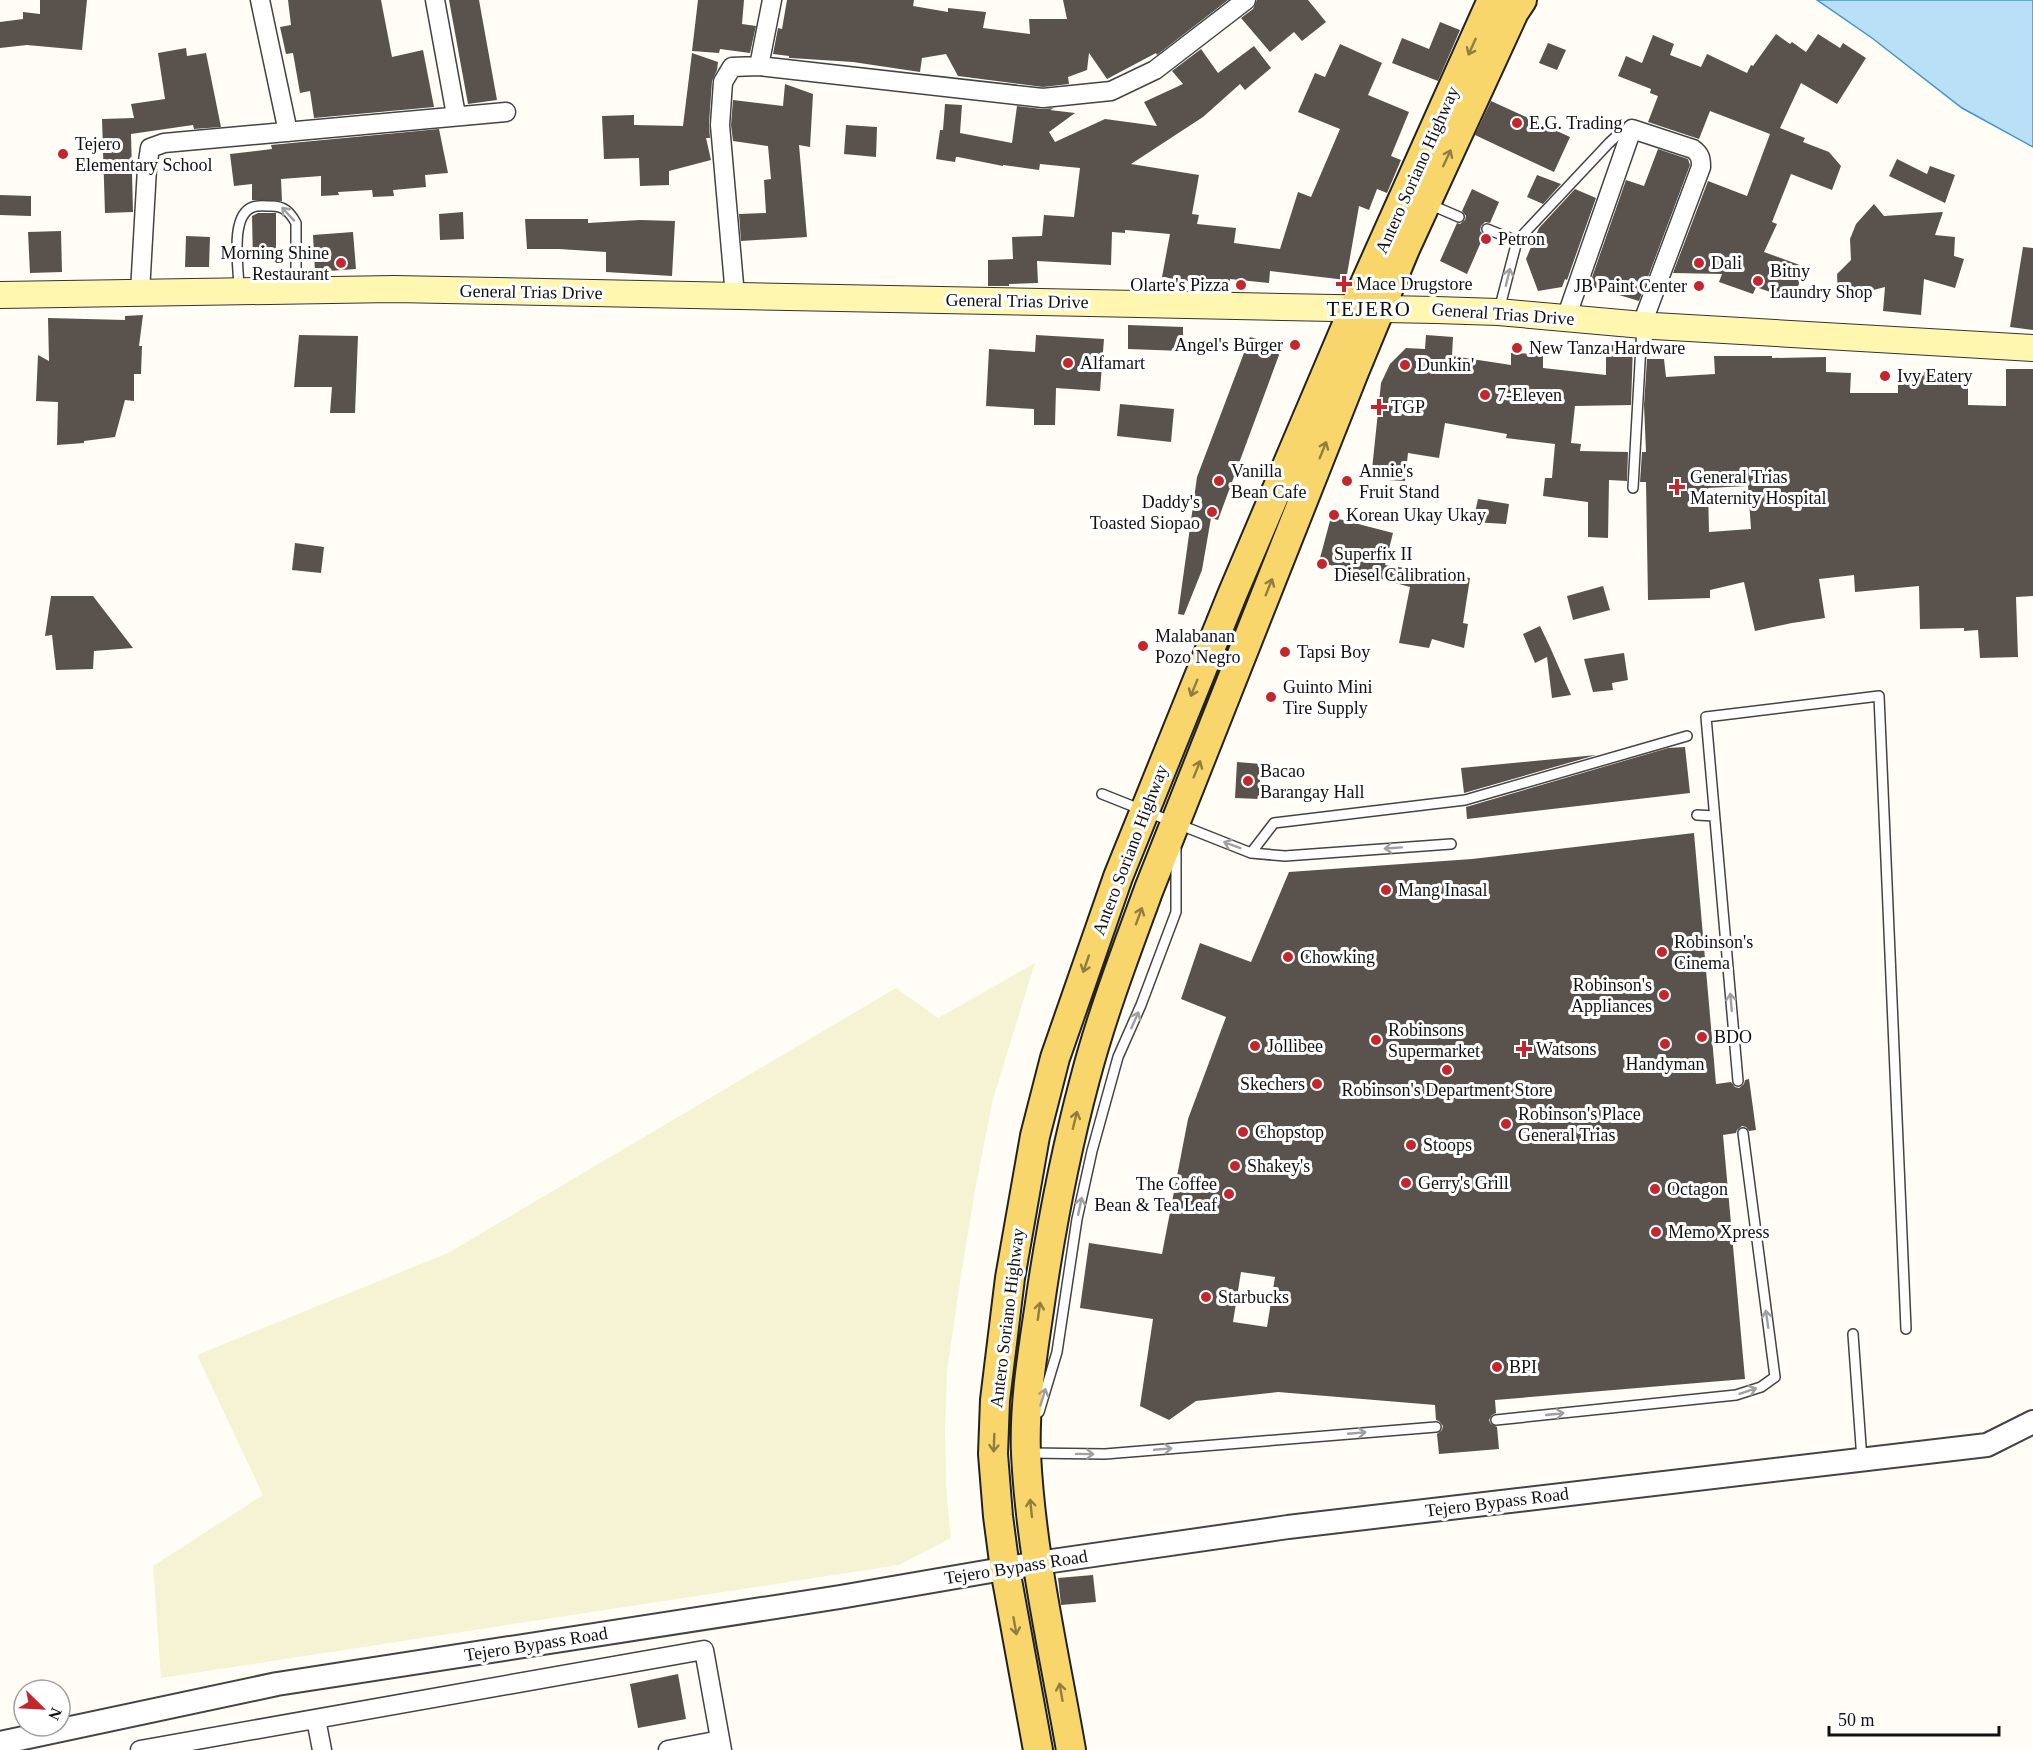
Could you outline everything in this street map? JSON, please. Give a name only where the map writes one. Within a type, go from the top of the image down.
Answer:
[{"type":"main road","name":"Antero Soriano Highway","points":[[1071,1750],[1038,1563],[1026,1453],[1027,1409],[1033,1352],[1053,1223],[1069,1145],[1086,1077],[1119,971],[1367,308],[1426,202],[1505,2]]},
{"type":"main road","name":"Antero Soriano Highway","points":[[1038,1750],[1005,1569],[993,1454],[995,1400],[1008,1289],[1035,1136],[1055,1058],[1089,956],[1144,811],[1505,2]]},
{"type":"main road","name":"General Trias Drive","points":[[0,295],[394,290],[1367,308],[1498,312],[1642,324],[2033,348]]},
{"type":"street","points":[[260,0],[288,132]]},
{"type":"street","points":[[435,0],[456,115]]},
{"type":"street","points":[[759,66],[772,0]]},
{"type":"street","points":[[735,296],[720,125],[723,82],[732,67],[759,66],[1043,98],[1111,91],[1155,70],[1246,0]]},
{"type":"street","points":[[140,292],[150,148],[164,143],[506,112]]},
{"type":"street","points":[[1566,318],[1632,129],[1693,148],[1701,161],[1701,167],[1642,324]]},
{"type":"street","name":"Tejero Bypass Road","points":[[0,1743],[277,1684],[840,1597],[1038,1563],[1288,1527],[1987,1445],[2033,1422]]},
{"type":"street","points":[[140,1750],[704,1650],[721,1745],[668,1750]]},
{"type":"street","points":[[316,1719],[322,1750]]},
{"type":"lane","points":[[1498,312],[1516,241],[1609,143],[1622,132],[1632,129]]},
{"type":"lane","points":[[1426,202],[1459,217]]},
{"type":"lane","points":[[239,291],[237,229],[242,214],[253,206],[280,206],[291,214],[296,223],[297,291]]},
{"type":"lane","points":[[1487,229],[1516,241]]},
{"type":"lane","points":[[1633,488],[1642,324]]},
{"type":"lane","points":[[1738,1081],[1706,717],[1879,696],[1906,1329]]},
{"type":"lane","points":[[1251,853],[1274,823],[1465,800],[1687,736]]},
{"type":"lane","points":[[1101,794],[1251,853],[1285,856],[1451,844]]},
{"type":"lane","points":[[1697,815],[1714,816]]},
{"type":"lane","points":[[1496,1420],[1736,1395],[1761,1387],[1775,1377],[1743,1133]]},
{"type":"lane","points":[[1853,1334],[1862,1460]]},
{"type":"lane","points":[[1026,1453],[1105,1454],[1436,1427]]},
{"type":"shaded area","points":[[1035,963],[993,1099],[961,1275],[947,1372],[946,1487],[951,1538],[899,1565],[161,1678],[153,1566],[263,1495],[197,1355],[448,1253],[896,988],[938,1018]]},
{"type":"water","points":[[1817,0],[2033,0],[2033,147],[1962,108],[1872,38]]},
{"type":"building","points":[[40,0],[87,0],[82,50],[27,45],[0,48],[0,22],[23,19],[23,12],[40,14]]},
{"type":"building","points":[[288,0],[381,0],[392,57],[423,50],[434,107],[314,118],[310,91],[300,93],[293,53],[286,54],[280,27],[291,25]]},
{"type":"building","points":[[449,0],[479,0],[497,100],[468,104]]},
{"type":"building","points":[[698,0],[744,0],[742,24],[756,26],[750,53],[720,49],[719,53],[692,51]]},
{"type":"building","points":[[787,0],[914,0],[913,6],[948,12],[948,8],[986,12],[983,28],[1030,34],[1029,19],[1067,19],[1063,0],[1228,0],[1157,55],[1156,53],[1107,79],[1089,53],[1087,70],[1068,77],[1069,84],[1043,87],[958,76],[946,54],[922,58],[920,72],[853,62],[789,58],[789,56],[773,54],[778,28],[782,29]]},
{"type":"building","points":[[1257,0],[1308,0],[1326,22],[1302,41],[1294,32],[1270,52],[1241,18],[1253,9]]},
{"type":"building","points":[[1440,22],[1460,30],[1438,81],[1392,63],[1402,38],[1429,49]]},
{"type":"building","points":[[1776,34],[1806,52],[1818,34],[1840,48],[1843,43],[1866,58],[1837,104],[1801,83],[1780,128],[1805,138],[1803,142],[1829,152],[1841,166],[1832,190],[1791,174],[1772,222],[1777,224],[1764,252],[1805,267],[1793,300],[1756,287],[1753,294],[1719,282],[1722,274],[1673,273],[1708,181],[1747,196],[1770,134],[1710,111],[1699,139],[1648,122],[1658,96],[1650,93],[1651,89],[1618,76],[1626,56],[1642,63],[1653,35],[1674,44],[1670,55],[1701,67],[1707,54],[1747,73]]},
{"type":"building","points":[[1548,43],[1566,50],[1557,70],[1539,63]]},
{"type":"building","points":[[1340,44],[1382,63],[1368,95],[1409,112],[1391,156],[1401,160],[1387,193],[1377,189],[1369,210],[1359,206],[1346,280],[1270,271],[1269,283],[1230,279],[1230,283],[1188,279],[1188,281],[1162,277],[1170,234],[1125,230],[1125,233],[1112,232],[1111,265],[1037,261],[1038,283],[988,286],[988,260],[1013,259],[1012,237],[1042,236],[1044,215],[1074,217],[1080,168],[1040,164],[1039,170],[958,157],[955,162],[936,159],[940,130],[943,130],[945,104],[962,105],[960,133],[1012,143],[1017,106],[1054,108],[1050,110],[1075,113],[1049,132],[1055,142],[1105,119],[1157,126],[1144,102],[1183,84],[1172,71],[1201,49],[1218,73],[1254,46],[1271,68],[1245,90],[1240,84],[1203,117],[1131,164],[1199,175],[1192,214],[1199,215],[1197,224],[1236,228],[1234,243],[1280,249],[1298,192],[1311,197],[1340,129],[1298,112],[1315,73],[1325,77]]},
{"type":"building","points":[[186,48],[187,56],[206,53],[221,127],[194,129],[193,125],[131,134],[133,212],[105,213],[102,119],[134,118],[131,104],[165,99],[158,53]]},
{"type":"building","points":[[692,53],[718,62],[712,81],[710,138],[706,138],[711,160],[669,171],[669,185],[640,186],[639,158],[604,159],[602,116],[634,115],[634,125],[683,126]]},
{"type":"building","points":[[785,84],[813,94],[810,147],[799,145],[807,237],[741,241],[739,214],[766,213],[764,180],[771,179],[768,146],[733,141],[731,125],[733,100],[783,106]]},
{"type":"building","points":[[1491,101],[1570,137],[1554,172],[1475,135]]},
{"type":"building","points":[[846,125],[877,127],[876,157],[844,154]]},
{"type":"building","points":[[439,129],[448,173],[425,175],[426,187],[393,190],[394,196],[373,197],[372,190],[338,192],[339,195],[321,196],[321,176],[281,179],[282,201],[252,200],[252,184],[234,186],[230,154],[272,149],[271,145]]},
{"type":"building","points":[[1658,149],[1688,159],[1690,165],[1639,301],[1589,286],[1626,180],[1644,186]]},
{"type":"building","points":[[1897,159],[1927,174],[1930,166],[1955,175],[1945,203],[1889,176]]},
{"type":"building","points":[[1537,175],[1561,184],[1543,204],[1527,197]]},
{"type":"building","points":[[1472,189],[1499,202],[1490,223],[1485,222],[1481,226],[1480,231],[1484,235],[1467,274],[1440,261],[1457,223],[1460,224],[1465,220],[1466,216],[1462,211]]},
{"type":"building","points":[[1575,189],[1596,198],[1567,280],[1565,279],[1562,287],[1538,291],[1526,259],[1539,228]]},
{"type":"building","points":[[0,195],[31,196],[31,216],[0,215]]},
{"type":"building","points":[[1874,204],[1884,216],[1943,212],[1935,235],[1955,237],[1954,256],[1964,259],[1955,288],[1924,279],[1921,315],[1883,311],[1885,287],[1838,299],[1837,274],[1851,260],[1850,239],[1856,224]]},
{"type":"building","points":[[463,212],[464,239],[440,240],[439,214]]},
{"type":"building","points":[[258,213],[276,213],[276,260],[253,261],[252,216]]},
{"type":"building","points":[[525,219],[588,219],[588,223],[640,220],[675,221],[672,276],[606,272],[606,252],[527,249]]},
{"type":"building","points":[[61,231],[62,272],[30,273],[28,232]]},
{"type":"building","points":[[353,232],[356,269],[315,272],[313,235]]},
{"type":"building","points":[[186,236],[210,237],[209,267],[185,267]]},
{"type":"building","points":[[2023,247],[2033,248],[2033,330],[2010,327]]},
{"type":"building","points":[[143,315],[139,346],[142,346],[141,374],[134,374],[134,401],[125,400],[115,437],[57,445],[58,402],[36,401],[38,355],[49,361],[48,318],[125,320],[125,316]]},
{"type":"building","points":[[1128,325],[1183,327],[1183,351],[1128,349]]},
{"type":"building","points":[[299,335],[358,336],[355,413],[330,413],[332,387],[294,387]]},
{"type":"building","points":[[1036,335],[1104,339],[1100,391],[1056,388],[1055,425],[1034,425],[1034,409],[986,406],[989,349],[1035,352]]},
{"type":"building","points":[[1426,335],[1453,337],[1452,356],[1511,365],[1511,353],[1543,354],[1543,368],[1606,375],[1606,345],[1633,345],[1631,405],[1575,406],[1571,443],[1581,444],[1580,451],[1628,452],[1627,481],[1609,480],[1608,538],[1588,537],[1588,502],[1543,496],[1545,478],[1552,478],[1555,444],[1506,438],[1507,434],[1445,423],[1439,458],[1408,453],[1405,481],[1371,479],[1381,383],[1390,364],[1406,348],[1425,349]]},
{"type":"building","points":[[1250,337],[1275,345],[1279,355],[1218,520],[1211,518],[1202,570],[1184,615],[1178,614],[1197,477]]},
{"type":"building","points":[[1714,356],[1826,357],[1826,372],[1851,373],[1850,393],[1898,393],[1898,373],[1968,370],[1968,405],[2006,406],[2006,369],[2033,369],[2033,596],[2016,597],[2018,657],[1980,658],[1978,630],[1920,629],[1919,586],[1855,592],[1854,575],[1819,579],[1825,618],[1755,631],[1744,582],[1710,590],[1710,598],[1648,600],[1646,482],[1640,482],[1642,452],[1646,452],[1644,405],[1647,359],[1664,359],[1666,377],[1715,374]],"holes":[[[1748,486],[1751,529],[1709,532],[1708,488]]]},
{"type":"building","points":[[1120,404],[1174,409],[1171,442],[1117,436]]},
{"type":"building","points":[[1478,499],[1509,504],[1506,524],[1473,522]]},
{"type":"building","points":[[1331,517],[1393,533],[1385,565],[1470,578],[1463,623],[1468,624],[1464,648],[1432,639],[1429,648],[1399,643],[1410,587],[1319,562]]},
{"type":"building","points":[[295,543],[324,547],[321,573],[292,570]]},
{"type":"building","points":[[1603,586],[1610,610],[1573,620],[1567,596]]},
{"type":"building","points":[[51,596],[93,596],[133,648],[94,651],[93,669],[56,670],[52,635],[45,636]]},
{"type":"building","points":[[1540,626],[1571,695],[1552,698],[1547,657],[1535,663],[1523,634]]},
{"type":"building","points":[[1624,653],[1628,680],[1612,683],[1613,690],[1593,692],[1584,659]]},
{"type":"building","points":[[1685,747],[1690,793],[1467,819],[1466,807],[1668,748]]},
{"type":"building","points":[[1596,755],[1464,793],[1461,768]]},
{"type":"building","name":"Bacao Barangay Hall","points":[[1237,762],[1261,764],[1259,799],[1235,798]]},
{"type":"building","name":"Robinson's Place General Trias","points":[[1694,833],[1716,1084],[1731,1082],[1739,1088],[1745,1080],[1749,1079],[1756,1130],[1749,1131],[1742,1126],[1736,1133],[1723,1135],[1745,1379],[1495,1400],[1496,1413],[1489,1420],[1497,1427],[1499,1449],[1439,1454],[1437,1434],[1443,1426],[1436,1420],[1435,1405],[1278,1392],[1196,1401],[1169,1420],[1140,1406],[1153,1319],[1080,1308],[1089,1243],[1162,1254],[1188,1119],[1226,1017],[1181,999],[1200,943],[1251,962],[1289,872],[1472,859]],"holes":[[[1241,1272],[1275,1277],[1267,1327],[1233,1322]]]},
{"type":"building","points":[[1093,1575],[1096,1602],[1061,1605],[1058,1578]]},
{"type":"building","points":[[678,1674],[686,1719],[638,1728],[630,1684]]},
{"type":"place","name":"E.G. Trading","points":[[1517,123]]},
{"type":"place","name":"Tejero Elementary School","points":[[63,154]]},
{"type":"place","name":"Petron","points":[[1486,239]]},
{"type":"place","name":"Morning Shine Restaurant","points":[[341,263]]},
{"type":"place","name":"Dali","points":[[1699,263]]},
{"type":"place","name":"Bitny Laundry Shop","points":[[1758,281]]},
{"type":"place","name":"Mace Drugstore","points":[[1344,284]]},
{"type":"place","name":"Olarte's Pizza","points":[[1241,285]]},
{"type":"place","name":"JB Paint Center","points":[[1699,286]]},
{"type":"place","name":"Angel's Burger","points":[[1295,345]]},
{"type":"place","name":"New Tanza Hardware","points":[[1517,348]]},
{"type":"place","name":"Alfamart","points":[[1068,363]]},
{"type":"place","name":"Dunkin'","points":[[1405,365]]},
{"type":"place","name":"Ivy Eatery","points":[[1885,376]]},
{"type":"place","name":"7-Eleven","points":[[1485,395]]},
{"type":"place","name":"TGP","points":[[1379,407]]},
{"type":"place","name":"Vanilla Bean Cafe","points":[[1219,481]]},
{"type":"place","name":"Annie's Fruit Stand","points":[[1347,481]]},
{"type":"place","name":"General Trias Maternity Hospital","points":[[1677,487]]},
{"type":"place","name":"Daddy's Toasted Siopao","points":[[1212,512]]},
{"type":"place","name":"Korean Ukay Ukay","points":[[1334,515]]},
{"type":"place","name":"Superfix II Diesel Calibration","points":[[1322,564]]},
{"type":"place","name":"Malabanan Pozo Negro","points":[[1143,646]]},
{"type":"place","name":"Tapsi Boy","points":[[1285,652]]},
{"type":"place","name":"Guinto Mini Tire Supply","points":[[1271,697]]},
{"type":"place","name":"Bacao Barangay Hall","points":[[1248,781]]},
{"type":"place","name":"Mang Inasal","points":[[1386,890]]},
{"type":"place","name":"Robinson's Cinema","points":[[1662,952]]},
{"type":"place","name":"Chowking","points":[[1288,957]]},
{"type":"place","name":"Robinson's Appliances","points":[[1664,995]]},
{"type":"place","name":"BDO","points":[[1702,1037]]},
{"type":"place","name":"Robinsons Supermarket","points":[[1376,1040]]},
{"type":"place","name":"Handyman","points":[[1665,1044]]},
{"type":"place","name":"Jollibee","points":[[1255,1046]]},
{"type":"place","name":"Watsons","points":[[1524,1049]]},
{"type":"place","name":"Robinson's Department Store","points":[[1447,1070]]},
{"type":"place","name":"Skechers","points":[[1317,1084]]},
{"type":"place","name":"Robinson's Place General Trias","points":[[1506,1124]]},
{"type":"place","name":"Chopstop","points":[[1243,1132]]},
{"type":"place","name":"Stoops","points":[[1411,1145]]},
{"type":"place","name":"Shakey's","points":[[1235,1166]]},
{"type":"place","name":"Gerry's Grill","points":[[1406,1183]]},
{"type":"place","name":"Octagon","points":[[1655,1189]]},
{"type":"place","name":"The Coffee Bean & Tea Leaf","points":[[1229,1194]]},
{"type":"place","name":"Memo Xpress","points":[[1656,1232]]},
{"type":"place","name":"Starbucks","points":[[1206,1297]]},
{"type":"place","name":"BPI","points":[[1497,1367]]},
{"type":"district","name":"TEJERO","points":[[1369,309]]}]
